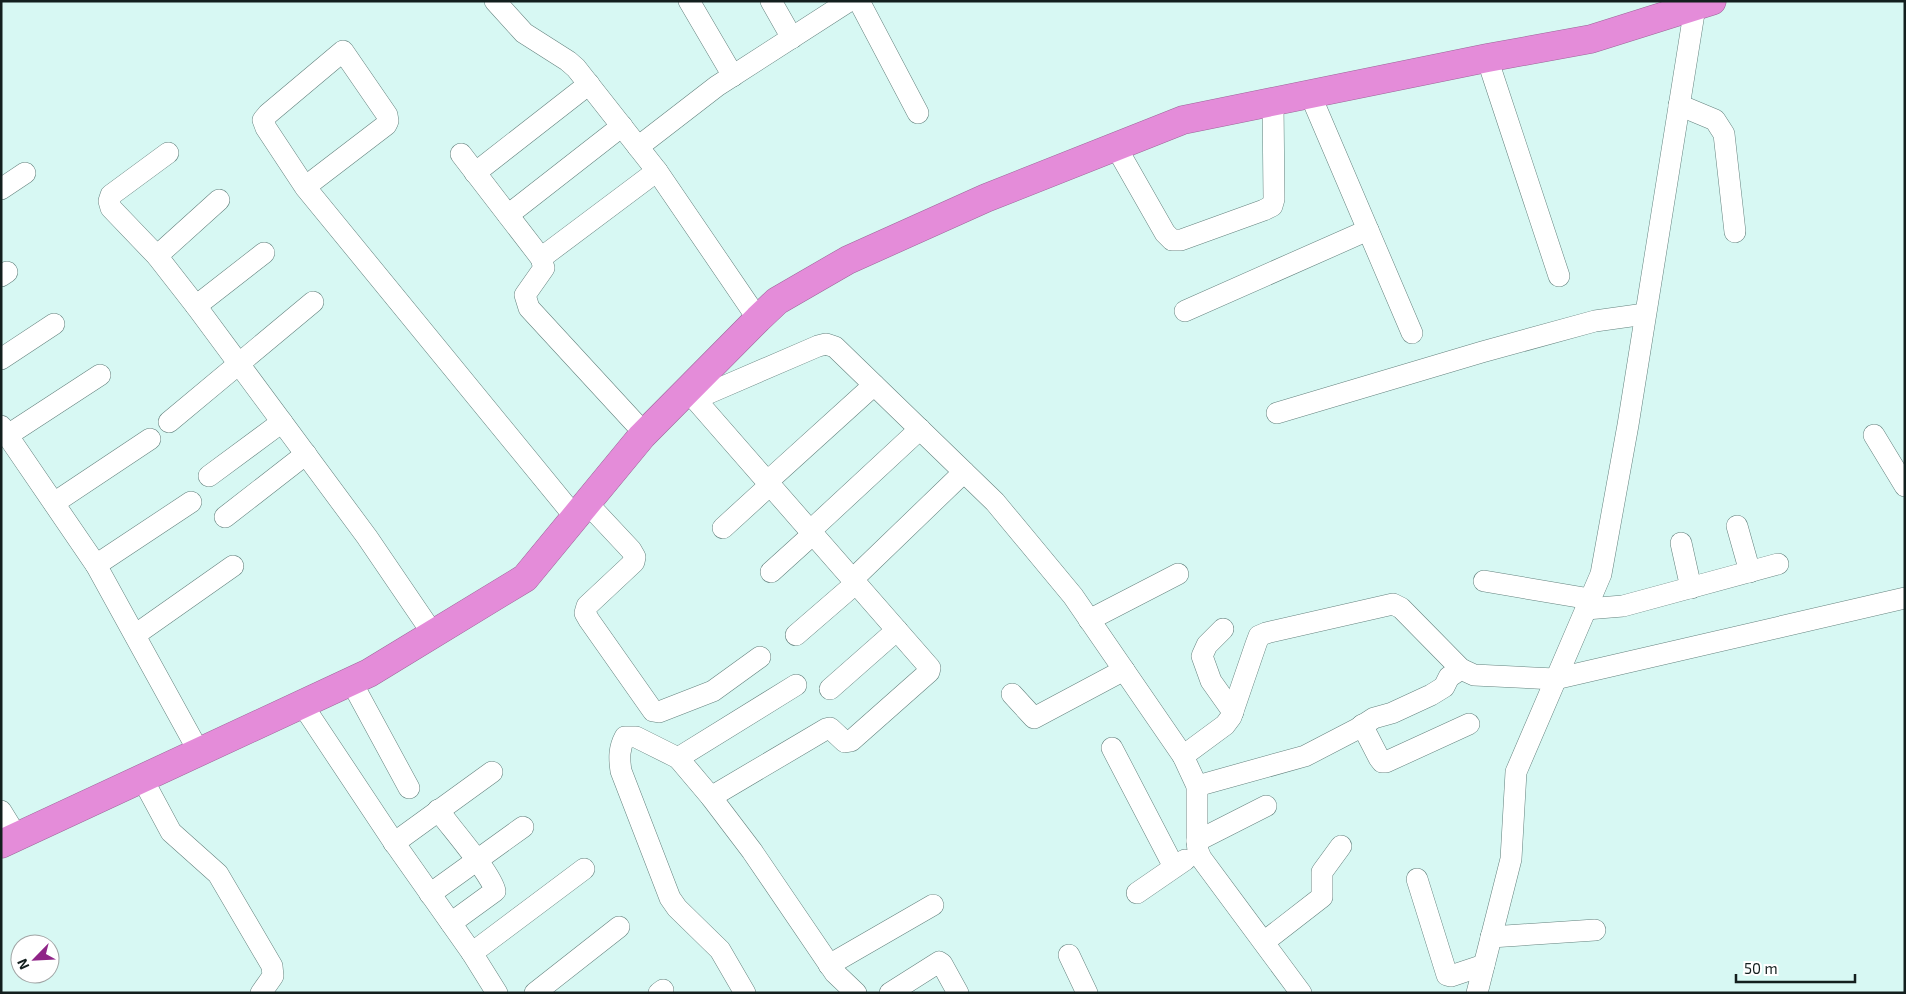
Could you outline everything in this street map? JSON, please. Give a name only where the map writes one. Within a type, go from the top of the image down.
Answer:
[{"type":"highway","points":[[9,840],[369,673],[525,578],[644,434],[692,395],[758,319],[777,301],[848,260],[986,198],[1183,120],[1591,38],[1665,8],[1703,4]]},
{"type":"street","points":[[494,1],[524,33],[576,68],[657,171],[758,319]]},
{"type":"street","points":[[689,1],[733,76]]},
{"type":"street","points":[[771,1],[792,38]]},
{"type":"street","points":[[638,147],[718,86],[849,1]]},
{"type":"street","points":[[860,1],[918,113]]},
{"type":"street","points":[[1477,993],[1511,858],[1516,772],[1601,574],[1679,105],[1703,4]]},
{"type":"street","points":[[305,186],[386,125],[388,120],[343,51],[263,120],[266,128],[305,186],[581,510],[631,550],[635,556],[634,562],[587,606],[585,613],[589,620],[653,711],[659,712],[706,695],[760,656]]},
{"type":"street","points":[[1487,58],[1559,276]]},
{"type":"street","points":[[475,173],[589,84]]},
{"type":"street","points":[[1310,94],[1412,333]]},
{"type":"street","points":[[1116,147],[1165,233],[1172,240],[1181,240],[1272,206],[1274,199],[1273,102]]},
{"type":"street","points":[[1679,105],[1715,120],[1724,134],[1734,232]]},
{"type":"street","points":[[508,215],[622,126]]},
{"type":"street","points":[[168,153],[111,195],[109,201],[111,208],[157,256],[196,306],[367,538],[433,634]]},
{"type":"street","points":[[461,154],[541,258],[544,268],[525,295],[529,308],[644,434]]},
{"type":"street","points":[[541,258],[657,171]]},
{"type":"street","points":[[1,189],[25,173]]},
{"type":"street","points":[[157,256],[219,200]]},
{"type":"street","points":[[1185,311],[1368,230]]},
{"type":"street","points":[[196,306],[264,253]]},
{"type":"street","points":[[169,422],[313,302]]},
{"type":"street","points":[[1277,413],[1576,326],[1604,319],[1645,314]]},
{"type":"street","points":[[1,359],[54,324]]},
{"type":"street","points":[[711,797],[826,729],[830,728],[845,742],[848,742],[866,729],[929,672],[930,668],[927,664],[692,395],[826,344],[835,347],[964,472],[1004,513],[1064,585],[1183,756],[1197,786],[1197,846],[1301,993]]},
{"type":"street","points":[[100,375],[5,430],[96,565],[199,752]]},
{"type":"street","points":[[723,528],[874,385]]},
{"type":"street","points":[[209,476],[282,422]]},
{"type":"street","points":[[771,572],[920,429]]},
{"type":"street","points":[[1874,435],[1905,486]]},
{"type":"street","points":[[54,503],[150,438]]},
{"type":"street","points":[[225,517],[306,454]]},
{"type":"street","points":[[796,636],[854,582],[964,472]]},
{"type":"street","points":[[96,565],[191,502]]},
{"type":"street","points":[[1738,526],[1750,572]]},
{"type":"street","points":[[1681,543],[1690,588]]},
{"type":"street","points":[[1484,581],[1588,604],[1623,606],[1778,564]]},
{"type":"street","points":[[134,635],[234,566]]},
{"type":"street","points":[[1089,620],[1178,574]]},
{"type":"street","points":[[1183,756],[1225,725],[1233,712],[1260,636],[1385,605],[1392,604],[1401,608],[1468,674],[1555,679],[1905,598]]},
{"type":"street","points":[[830,688],[897,630]]},
{"type":"street","points":[[1223,630],[1207,645],[1202,656],[1211,681],[1233,712]]},
{"type":"street","points":[[1197,786],[1297,760],[1348,734],[1374,718],[1392,713],[1431,695],[1462,669]]},
{"type":"street","points":[[1012,694],[1034,718],[1124,670]]},
{"type":"street","points":[[351,681],[409,788]]},
{"type":"street","points":[[678,758],[796,685]]},
{"type":"street","points":[[302,704],[394,843],[472,953],[497,993]]},
{"type":"street","points":[[1362,725],[1379,758],[1382,762],[1386,762],[1469,724]]},
{"type":"street","points":[[745,993],[720,950],[677,908],[670,898],[621,771],[619,759],[620,745],[625,737],[636,736],[678,758],[711,797],[752,852],[830,965],[849,989]]},
{"type":"street","points":[[1112,748],[1174,867]]},
{"type":"street","points":[[394,843],[492,772]]},
{"type":"street","points":[[142,778],[171,832],[218,874],[272,966],[273,976],[260,993]]},
{"type":"street","points":[[1137,892],[1174,867],[1197,846],[1266,806]]},
{"type":"street","points":[[438,810],[477,861],[494,886],[495,891],[452,924]]},
{"type":"street","points":[[1,811],[9,840]]},
{"type":"street","points":[[430,894],[523,827]]},
{"type":"street","points":[[1264,942],[1322,897],[1322,872],[1340,846]]},
{"type":"street","points":[[472,953],[584,869]]},
{"type":"street","points":[[1417,879],[1447,975],[1451,976],[1484,965]]},
{"type":"street","points":[[830,965],[932,905]]},
{"type":"street","points":[[535,993],[619,927]]},
{"type":"street","points":[[1491,937],[1596,930]]},
{"type":"street","points":[[1069,955],[1088,993]]},
{"type":"street","points":[[890,993],[939,962],[958,993]]}]
